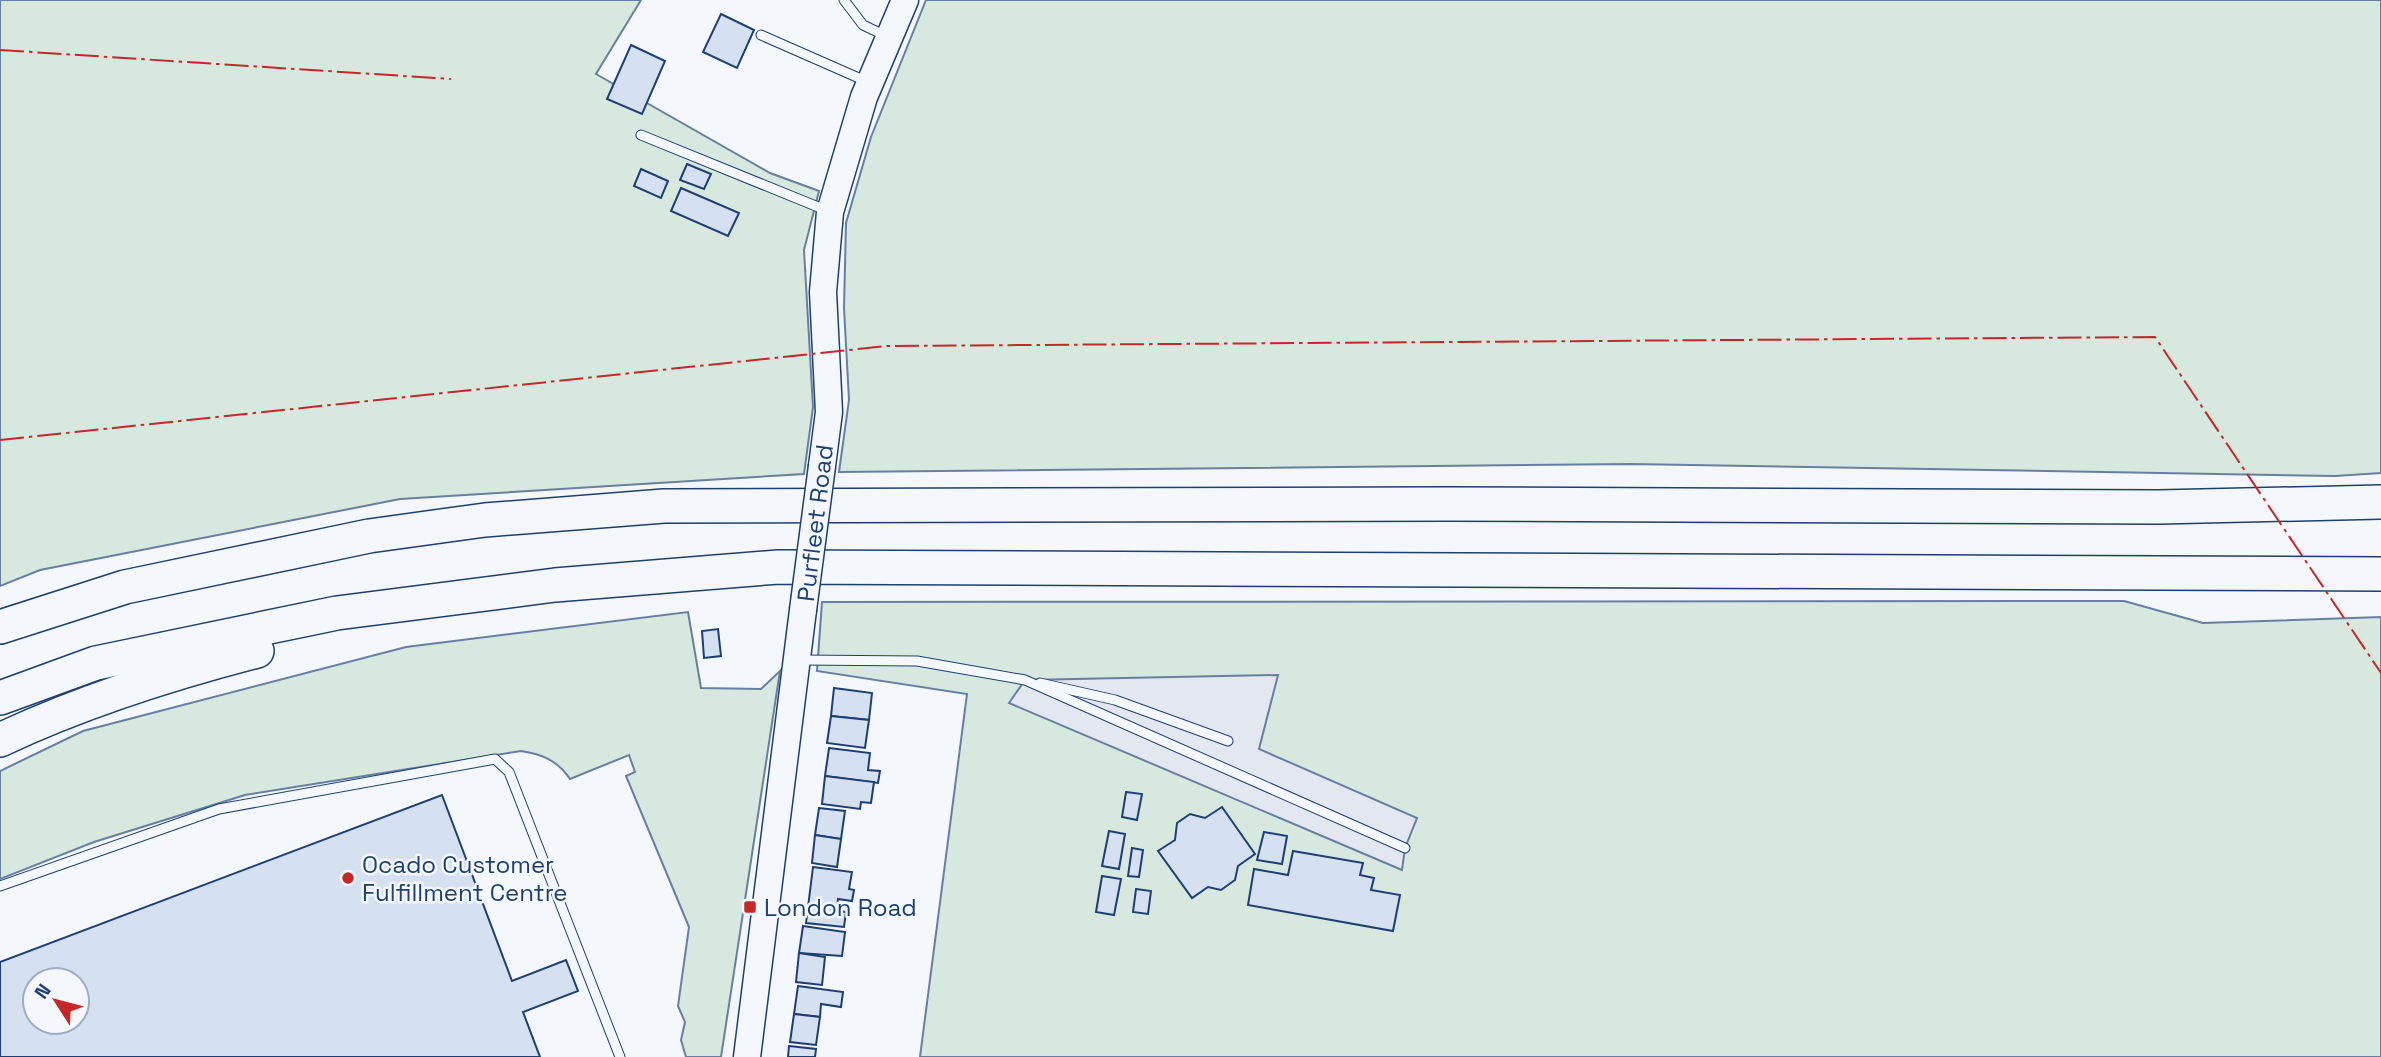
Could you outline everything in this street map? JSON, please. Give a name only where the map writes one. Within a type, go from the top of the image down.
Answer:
[{"type":"highway","points":[[0,627],[125,587],[369,536],[485,520],[664,506],[1448,504],[2159,508],[2381,502]]},
{"type":"highway","points":[[0,698],[96,663],[337,613],[555,585],[778,567],[2381,574]]},
{"type":"highway","points":[[0,740],[42,720],[159,676],[291,642],[337,613]]},
{"type":"street","name":"Purfleet Road","points":[[747,1057],[829,412],[823,292],[830,212],[870,83],[905,0]]},
{"type":"lane","points":[[844,0],[863,25],[888,37]]},
{"type":"lane","points":[[761,34],[870,83]]},
{"type":"lane","points":[[641,135],[830,212]]},
{"type":"lane","points":[[797,660],[917,661],[1025,680],[1115,700],[1228,741]]},
{"type":"lane","points":[[1025,680],[1405,848]]},
{"type":"lane","points":[[0,886],[219,809],[495,759],[509,772],[620,1057]]},
{"type":"shaded area","points":[[0,0],[641,0],[596,74],[770,173],[819,191],[804,250],[813,407],[804,474],[400,499],[40,570],[0,586]]},
{"type":"shaded area","points":[[926,0],[2381,0],[2381,473],[2335,476],[1631,464],[839,472],[849,400],[844,308],[846,223],[871,137]]},
{"type":"shaded area","points":[[2124,601],[2203,623],[2381,617],[2381,1057],[920,1057],[967,694],[817,671],[822,602]]},
{"type":"shaded area","points":[[688,612],[701,688],[761,689],[780,671],[721,1057],[686,1057],[681,1040],[685,1022],[678,1006],[689,927],[626,776],[635,772],[629,755],[570,779],[549,759],[521,751],[245,795],[94,842],[0,879],[0,771],[83,731],[406,647]]},
{"type":"shaded area","points":[[1278,675],[1259,749],[1417,818],[1405,848],[1402,870],[1009,703],[1025,680]]},
{"type":"building","points":[[721,14],[754,30],[737,68],[703,52]]},
{"type":"building","points":[[631,45],[665,61],[642,114],[607,99]]},
{"type":"building","points":[[687,164],[711,174],[704,189],[680,180]]},
{"type":"building","points":[[641,169],[668,181],[661,198],[634,186]]},
{"type":"building","points":[[681,188],[739,213],[728,236],[671,211]]},
{"type":"building","points":[[718,629],[721,656],[704,658],[702,631]]},
{"type":"building","points":[[834,688],[872,693],[869,720],[831,716]]},
{"type":"building","points":[[831,716],[869,720],[865,748],[827,743]]},
{"type":"building","points":[[829,748],[870,753],[868,770],[880,771],[878,783],[825,776]]},
{"type":"building","points":[[825,776],[874,782],[871,803],[861,802],[860,809],[822,804]]},
{"type":"building","points":[[1126,792],[1142,794],[1137,820],[1122,817]]},
{"type":"building","name":"Ocado Customer Fulfillment Centre","points":[[442,795],[512,981],[566,960],[578,991],[523,1012],[540,1057],[0,1057],[0,962]]},
{"type":"building","points":[[1222,807],[1255,854],[1238,866],[1235,880],[1221,890],[1208,887],[1192,898],[1158,851],[1175,840],[1177,823],[1190,814],[1205,818]]},
{"type":"building","points":[[819,808],[845,811],[841,839],[815,835]]},
{"type":"building","points":[[1109,831],[1125,834],[1119,869],[1102,866]]},
{"type":"building","points":[[1264,832],[1287,836],[1282,864],[1257,860]]},
{"type":"building","points":[[815,835],[841,839],[837,867],[812,863]]},
{"type":"building","points":[[1132,848],[1143,850],[1139,877],[1128,876]]},
{"type":"building","points":[[1293,851],[1363,863],[1360,875],[1374,878],[1371,890],[1400,895],[1393,931],[1248,905],[1254,869],[1288,875]]},
{"type":"building","points":[[813,867],[852,872],[849,889],[854,890],[852,901],[838,899],[837,911],[846,912],[844,927],[806,923]]},
{"type":"building","points":[[1102,876],[1121,879],[1114,915],[1096,912]]},
{"type":"building","points":[[1136,889],[1151,891],[1148,914],[1133,912]]},
{"type":"building","points":[[803,926],[845,932],[842,956],[799,953]]},
{"type":"building","points":[[799,953],[825,957],[822,985],[796,982]]},
{"type":"building","points":[[798,986],[843,992],[841,1007],[821,1004],[820,1017],[794,1014]]},
{"type":"building","points":[[794,1014],[820,1017],[816,1045],[790,1042]]},
{"type":"building","points":[[789,1046],[816,1049],[815,1057],[788,1057]]},
{"type":"power","points":[[0,50],[451,79]]},
{"type":"power","points":[[0,440],[887,346],[2155,337],[2381,673]]},
{"type":"place","name":"Ocado Customer Fulfillment Centre","points":[[348,878]]},
{"type":"place","name":"London Road","points":[[750,907]]}]
